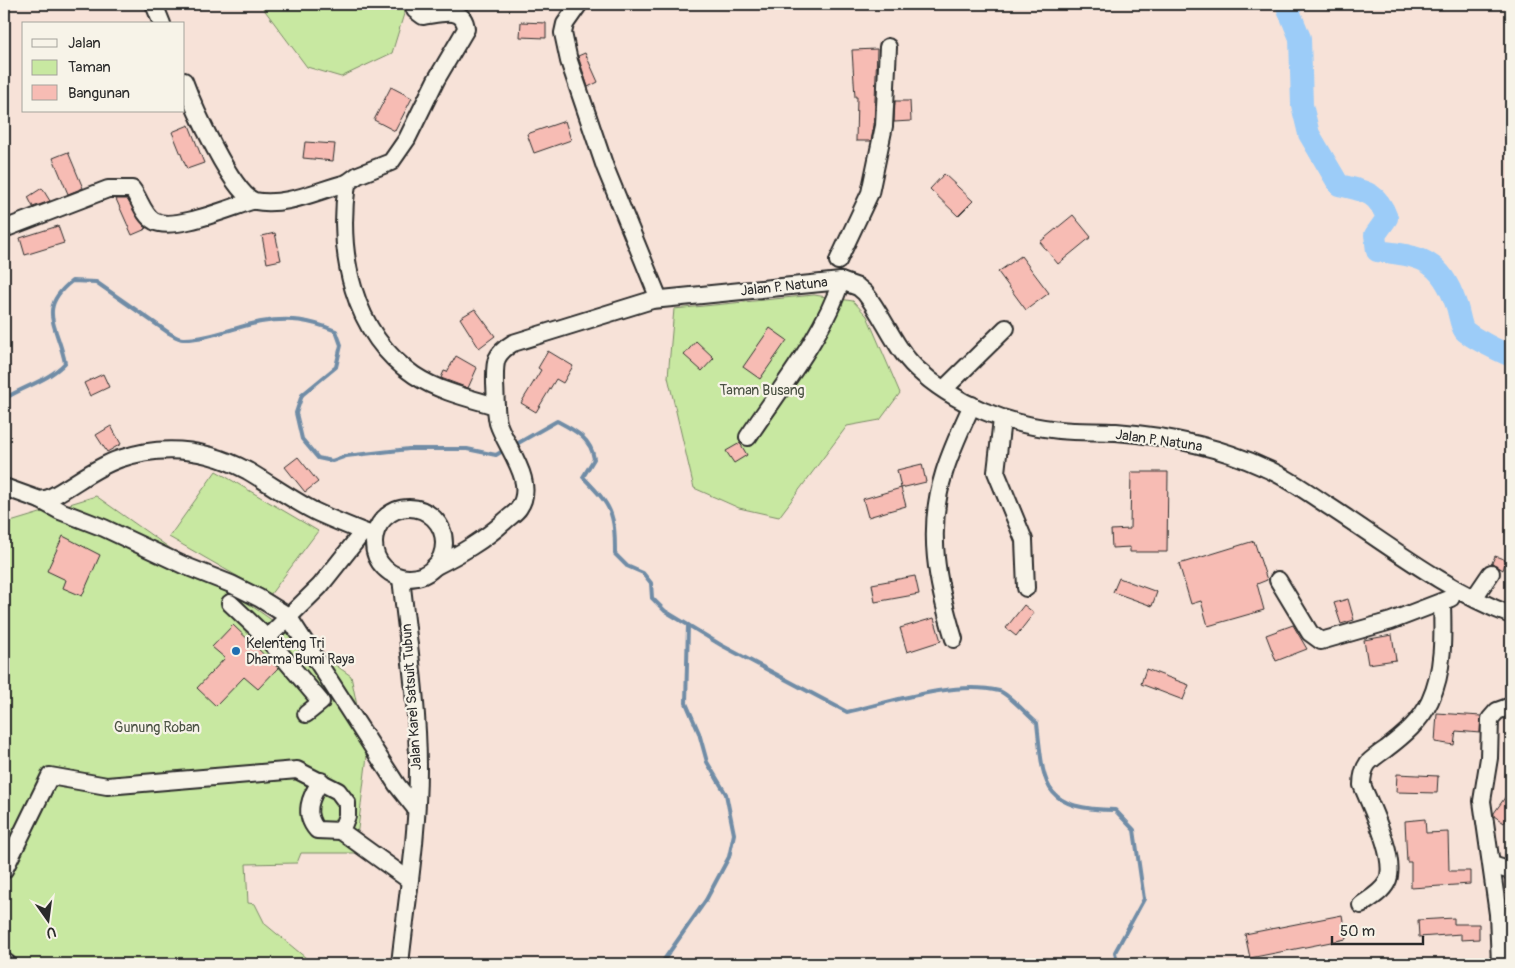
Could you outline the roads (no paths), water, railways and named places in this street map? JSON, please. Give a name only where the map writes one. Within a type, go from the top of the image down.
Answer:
[{"type":"street","points":[[154,4],[161,22]]},
{"type":"street","points":[[4,229],[108,189],[132,189],[147,215],[155,222],[167,224],[180,223],[252,201],[272,203],[308,196],[347,183],[358,175],[392,162],[466,29],[466,21],[462,15],[453,12],[423,16],[415,10],[413,4]]},
{"type":"street","points":[[579,4],[565,24],[563,33],[569,61],[605,167],[659,299]]},
{"type":"street","points":[[748,437],[820,329],[835,300],[836,273],[870,193],[884,126],[888,47]]},
{"type":"street","points":[[185,83],[204,127],[230,174],[252,201]]},
{"type":"street","points":[[347,183],[343,238],[349,276],[371,333],[389,356],[414,375],[435,386],[496,406]]},
{"type":"street","name":"Jalan P. Natuna","points":[[434,567],[464,552],[492,532],[519,508],[525,491],[524,483],[504,440],[496,406],[495,362],[504,348],[513,343],[659,299],[836,273],[865,293],[906,357],[916,368],[944,389],[972,405],[1002,419],[1061,431],[1116,432],[1164,438],[1233,453],[1288,479],[1468,595],[1511,615]]},
{"type":"street","points":[[944,389],[1006,328]]},
{"type":"street","points":[[954,639],[936,572],[935,510],[944,471],[972,405]]},
{"type":"street","points":[[1002,419],[996,472],[1024,540],[1026,588]]},
{"type":"street","points":[[40,500],[55,495],[96,469],[119,459],[150,451],[178,449],[204,454],[246,470],[313,510],[368,534],[375,555],[385,570],[401,578],[420,577],[434,567],[444,550],[443,532],[432,517],[416,508],[398,510],[382,520],[368,534],[320,586],[267,638]]},
{"type":"street","points":[[4,487],[40,500],[60,511],[104,528],[238,587],[288,616],[397,785],[416,809]]},
{"type":"street","points":[[1278,580],[1310,633],[1321,640],[1391,621],[1442,602],[1468,595],[1491,573]]},
{"type":"street","name":"Jalan Karel Satsuit Tubun","points":[[400,964],[416,809],[417,737],[401,578]]},
{"type":"street","points":[[1361,905],[1378,893],[1387,882],[1390,872],[1389,857],[1362,785],[1362,776],[1369,762],[1400,738],[1418,720],[1430,701],[1437,678],[1443,640],[1442,602]]},
{"type":"street","points":[[230,603],[267,638],[321,702],[306,714]]},
{"type":"street","points":[[1500,964],[1498,914],[1482,801],[1489,758],[1489,724],[1497,711],[1511,706]]},
{"type":"street","points":[[4,870],[50,776],[107,786],[297,770],[338,791],[347,803],[347,816],[341,831]]},
{"type":"street","points":[[320,781],[312,795],[308,811],[310,822],[317,830],[341,831],[409,880]]},
{"type":"street","points":[[1492,865],[1511,871]]},
{"type":"street","points":[[4,961],[8,964]]},
{"type":"waterway","points":[[1286,4],[1300,38],[1302,105],[1309,134],[1339,185],[1363,191],[1379,202],[1387,218],[1375,235],[1377,251],[1417,258],[1427,262],[1436,269],[1450,289],[1464,330],[1493,348],[1511,356]]},
{"type":"waterway","points":[[4,399],[44,379],[65,363],[52,319],[52,309],[55,300],[61,291],[72,281],[96,282],[169,333],[181,339],[212,335],[271,320],[308,322],[336,331],[341,345],[336,367],[302,395],[296,413],[302,439],[318,458],[332,461],[346,456],[409,449],[467,449],[496,455],[506,449]]},
{"type":"waterway","points":[[513,446],[557,421],[581,436],[589,445],[594,459],[583,477],[606,503],[610,511],[613,519],[615,554],[627,566],[643,573],[651,583],[652,598],[665,611],[721,645],[847,712],[903,698],[963,688],[982,688],[999,691],[1013,700],[1037,723],[1042,763],[1051,790],[1060,799],[1073,805],[1091,809],[1115,810],[1134,830],[1144,899],[1115,952],[1117,964]]},
{"type":"waterway","points":[[661,964],[706,900],[729,857],[734,834],[726,794],[707,762],[699,733],[686,703],[688,625]]},
{"type":"place","name":"Kelenteng Tri Dharma Bumi Raya","points":[[236,651]]},
{"type":"park label","name":"Taman Busang","points":[[762,390]]},
{"type":"park label","name":"Gunung Roban","points":[[157,727]]}]
